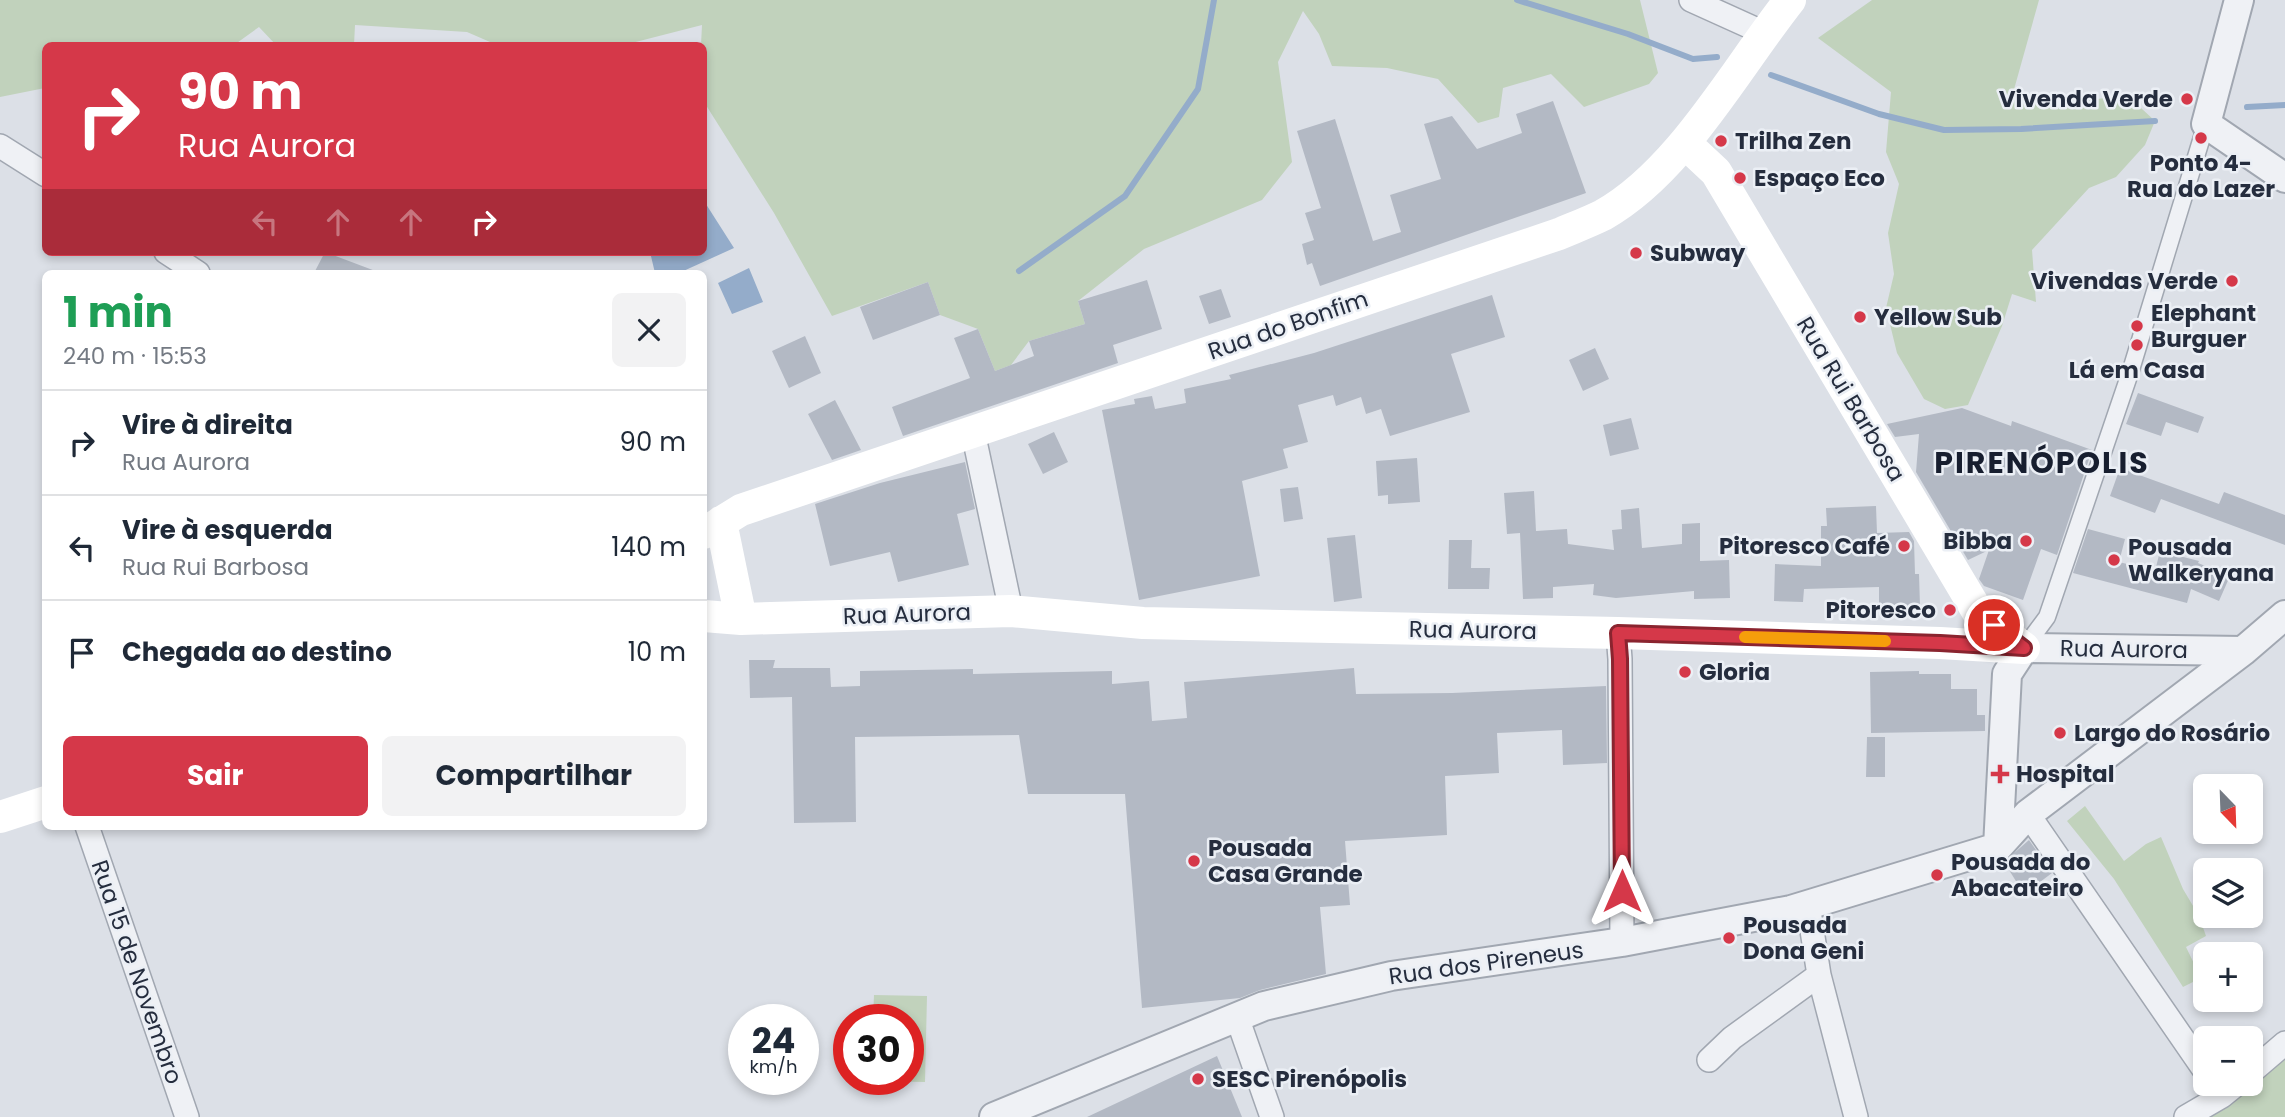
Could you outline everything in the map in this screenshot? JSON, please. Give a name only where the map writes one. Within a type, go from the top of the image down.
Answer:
[{"type":"main road","name":"Rua do Bonfim","points":[[713,528],[741,510],[1559,234],[1604,214],[1644,184],[1685,143],[1790,0]]},
{"type":"main road","name":"Rua Rui Barbosa","points":[[1685,143],[1716,172],[1979,614],[2024,648]]},
{"type":"main road","points":[[713,528],[741,619]]},
{"type":"main road","name":"Rua Aurora","points":[[707,616],[741,619],[1011,611],[1143,623],[1618,633],[2024,648]]},
{"type":"main road","points":[[1940,643],[1966,637],[1975,628],[1979,614]]},
{"type":"main road","points":[[0,817],[42,803]]},
{"type":"street","points":[[1691,0],[1764,33]]},
{"type":"street","points":[[1998,847],[2007,674],[2047,617],[2130,373],[2206,124],[2238,0]]},
{"type":"street","points":[[2206,124],[2285,178]]},
{"type":"street","points":[[0,146],[42,172]]},
{"type":"street","points":[[172,256],[193,270]]},
{"type":"street","points":[[973,432],[1011,611]]},
{"type":"street","points":[[1998,847],[2028,814],[2243,651],[2285,615]]},
{"type":"street","points":[[1618,633],[1622,942]]},
{"type":"street","name":"Rua Aurora","points":[[2024,648],[2243,651]]},
{"type":"street","points":[[2028,814],[2193,1054]]},
{"type":"street","name":"Rua 15 de Novembro","points":[[88,830],[187,1117]]},
{"type":"street","name":"Rua dos Pireneus","points":[[995,1117],[1264,1006],[1391,975],[1622,942],[1808,905],[1998,847]]},
{"type":"street","points":[[1808,905],[1819,975],[1856,1117]]},
{"type":"street","points":[[1709,1060],[1732,1038],[1819,975]]},
{"type":"street","points":[[1237,1017],[1272,1117]]},
{"type":"street","points":[[2263,1062],[2285,1044]]},
{"type":"street","points":[[2186,1117],[2214,1096]]},
{"type":"green space","points":[[0,0],[1640,0],[1658,73],[1649,84],[1584,107],[1551,74],[1503,88],[1499,117],[1478,123],[1438,79],[1387,68],[1332,66],[1319,34],[1303,11],[1278,62],[1292,162],[1262,200],[1144,249],[1078,301],[1085,324],[1029,341],[1011,365],[995,371],[978,329],[940,315],[928,282],[832,316],[774,213],[707,107],[707,42],[701,42],[702,25],[636,42],[490,42],[467,32],[355,25],[354,42],[273,42],[259,27],[238,42],[42,42],[42,89],[0,97]]},
{"type":"green space","points":[[1872,0],[2039,0],[2013,93],[2075,102],[2127,95],[2155,121],[2145,145],[2116,177],[2089,188],[2032,250],[2036,302],[2012,294],[2002,326],[1968,405],[1945,409],[1924,399],[1897,353],[1886,308],[1894,274],[1888,233],[1899,184],[1886,152],[1891,92],[1818,38]]},
{"type":"green space","points":[[2085,806],[2124,861],[2146,844],[2161,837],[2193,906],[2193,928],[2203,928],[2206,936],[2186,947],[2193,961],[2193,982],[2183,987],[2114,879],[2067,821]]},
{"type":"green space","points":[[874,995],[927,996],[925,1082],[924,1004],[874,1004]]},
{"type":"green space","points":[[2285,1044],[2285,1117],[2186,1117],[2214,1096],[2263,1096],[2263,1060]]},
{"type":"water","points":[[707,206],[734,248],[686,270],[654,270],[651,256],[707,256]]},
{"type":"water","points":[[749,268],[763,302],[732,314],[718,283]]},
{"type":"building","points":[[1553,101],[1586,193],[1320,286],[1312,263],[1307,265],[1302,244],[1314,240],[1305,213],[1321,208],[1297,131],[1335,119],[1373,241],[1401,232],[1390,195],[1441,179],[1424,124],[1452,116],[1477,149],[1522,133],[1516,114]]},
{"type":"building","points":[[323,256],[336,256],[373,270],[316,270]]},
{"type":"building","points":[[1147,280],[1162,329],[1113,345],[1118,363],[903,436],[892,407],[970,378],[954,338],[978,329],[995,371],[1034,356],[1029,341],[1085,324],[1078,301]]},
{"type":"building","points":[[928,282],[940,315],[873,340],[860,307]]},
{"type":"building","points":[[1221,289],[1231,317],[1209,324],[1199,296]]},
{"type":"building","points":[[1492,295],[1505,337],[1451,354],[1470,412],[1390,436],[1381,409],[1366,414],[1361,397],[1336,406],[1333,395],[1298,405],[1308,442],[1283,449],[1288,468],[1242,481],[1260,576],[1139,600],[1102,410],[1135,404],[1134,399],[1152,396],[1155,409],[1186,403],[1184,389],[1231,379],[1229,375],[1314,353]]},
{"type":"building","points":[[805,336],[821,373],[789,388],[772,351]]},
{"type":"building","points":[[1595,348],[1609,379],[1583,391],[1569,360]]},
{"type":"building","points":[[2138,393],[2204,417],[2198,433],[2166,422],[2161,436],[2126,424]]},
{"type":"building","points":[[835,400],[861,450],[832,460],[808,414]]},
{"type":"building","points":[[1962,408],[2011,426],[2012,421],[2092,450],[2057,555],[2041,549],[2023,600],[1984,586],[1979,579],[1989,550],[1968,560],[1916,472],[1919,434],[1895,437],[1887,424]]},
{"type":"building","points":[[1631,418],[1639,449],[1610,456],[1603,425]]},
{"type":"building","points":[[1054,432],[1068,462],[1043,474],[1028,444]]},
{"type":"building","points":[[1417,458],[1420,502],[1388,504],[1388,495],[1378,496],[1376,461]]},
{"type":"building","points":[[965,462],[975,509],[957,514],[969,565],[898,582],[890,552],[830,566],[815,504],[880,483]]},
{"type":"building","points":[[2120,468],[2219,504],[2224,492],[2285,515],[2285,545],[2161,499],[2155,513],[2110,496]]},
{"type":"building","points":[[1298,487],[1303,519],[1284,522],[1280,489]]},
{"type":"building","points":[[1534,491],[1536,531],[1567,529],[1568,544],[1614,550],[1612,530],[1622,529],[1621,510],[1639,508],[1642,548],[1682,544],[1682,524],[1700,523],[1700,561],[1729,560],[1730,598],[1694,599],[1694,591],[1616,598],[1593,595],[1594,584],[1553,587],[1553,598],[1523,599],[1520,533],[1507,534],[1504,493]]},
{"type":"building","points":[[1876,506],[1877,533],[1909,532],[1914,541],[1920,606],[1879,606],[1879,587],[1804,589],[1803,602],[1774,601],[1775,564],[1821,566],[1821,526],[1827,526],[1826,508]]},
{"type":"building","points":[[2088,529],[2125,539],[2119,562],[2155,571],[2160,551],[2199,561],[2198,563],[2230,576],[2219,601],[2191,589],[2187,603],[2073,573]]},
{"type":"building","points":[[1355,535],[1362,598],[1334,602],[1327,538]]},
{"type":"building","points":[[1449,540],[1472,540],[1471,568],[1490,568],[1489,589],[1448,589]]},
{"type":"building","points":[[749,660],[775,660],[773,668],[830,668],[831,687],[860,686],[860,671],[973,669],[973,674],[1112,671],[1112,684],[1149,681],[1152,721],[1187,718],[1184,682],[1354,668],[1356,694],[1606,686],[1607,763],[1563,765],[1562,730],[1497,733],[1499,773],[1445,776],[1447,835],[1345,841],[1350,905],[1320,907],[1326,974],[1260,990],[1240,998],[1142,1008],[1125,794],[1028,794],[1019,735],[855,737],[856,822],[794,823],[792,697],[750,698]]},
{"type":"building","points":[[1919,671],[1919,674],[1951,674],[1951,689],[1977,689],[1977,715],[1985,715],[1985,731],[1871,733],[1870,672]]},
{"type":"building","points":[[1867,737],[1885,737],[1885,777],[1866,777]]},
{"type":"building","points":[[2029,840],[2052,873],[2024,894],[2004,862]]},
{"type":"building","name":"SESC Pirenópolis","points":[[1217,1056],[1242,1117],[1087,1117]]},
{"type":"waterway","points":[[1019,271],[1125,196],[1198,89],[1214,0]]},
{"type":"waterway","points":[[1517,0],[1628,34],[1693,59],[1717,57]]},
{"type":"waterway","points":[[1771,75],[1879,114],[1944,130],[2021,129],[2155,121]]},
{"type":"waterway","points":[[2247,107],[2285,105]]},
{"type":"slow traffic","points":[[1745,637],[1885,641]]},
{"type":"place","name":"Vivenda Verde","points":[[2187,99]]},
{"type":"place","name":"Ponto 4- Rua do Lazer","points":[[2201,138]]},
{"type":"place","name":"Trilha Zen","points":[[1721,141]]},
{"type":"place","name":"Espaço Eco","points":[[1740,178]]},
{"type":"place","name":"Subway","points":[[1636,253]]},
{"type":"place","name":"Vivendas Verde","points":[[2232,281]]},
{"type":"place","name":"Yellow Sub","points":[[1860,317]]},
{"type":"place","name":"Elephant Burguer","points":[[2137,326]]},
{"type":"place","name":"Lá em Casa","points":[[2137,345]]},
{"type":"place","name":"Bibba","points":[[2026,541]]},
{"type":"place","name":"Pitoresco Café","points":[[1904,546]]},
{"type":"place","name":"Pousada Walkeryana","points":[[2114,560]]},
{"type":"place","name":"Pitoresco","points":[[1950,610]]},
{"type":"place","name":"Gloria","points":[[1685,672]]},
{"type":"place","name":"Largo do Rosário","points":[[2060,733]]},
{"type":"place","name":"Hospital","points":[[2000,774]]},
{"type":"place","name":"Pousada Casa Grande","points":[[1194,861]]},
{"type":"place","name":"Pousada do Abacateiro","points":[[1937,875]]},
{"type":"place","name":"Pousada Dona Geni","points":[[1729,938]]},
{"type":"place","name":"SESC Pirenópolis","points":[[1198,1079]]},
{"type":"district","name":"PIRENÓPOLIS","points":[[2042,462]]},
{"type":"route","points":[[1622,891],[1618,633],[2024,648],[1994,625]]}]
